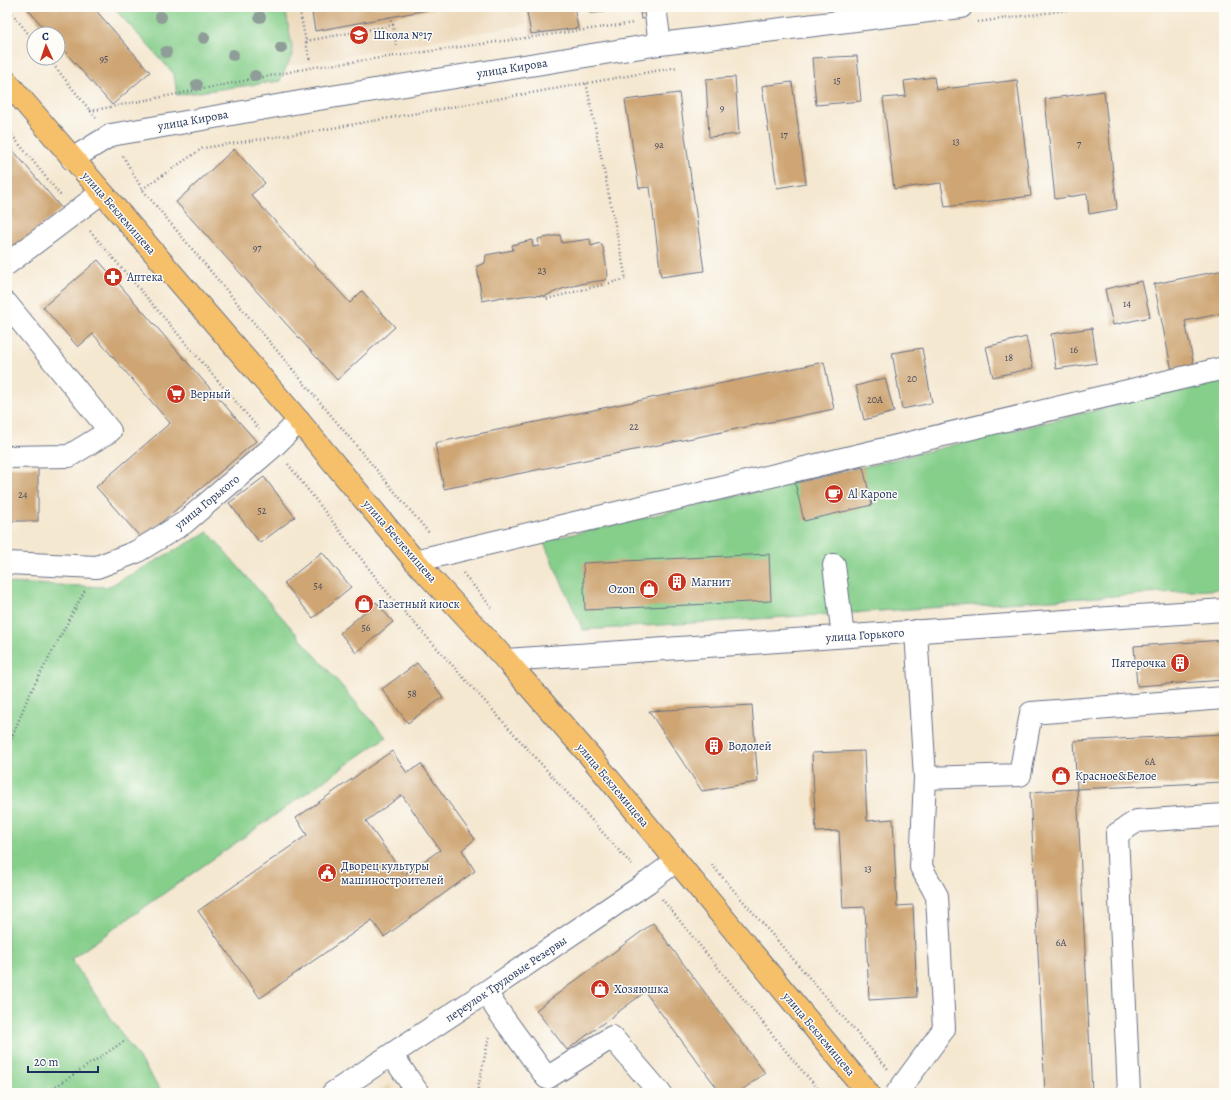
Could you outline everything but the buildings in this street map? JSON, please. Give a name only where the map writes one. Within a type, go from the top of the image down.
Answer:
[{"type":"main road","name":"улица Беклемищева","points":[[7,82],[101,193],[299,421],[416,561],[506,660],[590,756],[868,1093]]},
{"type":"street","points":[[656,14],[660,44]]},
{"type":"street","name":"улица Кирова","points":[[72,159],[111,135],[660,44],[967,15]]},
{"type":"street","points":[[7,264],[101,193]]},
{"type":"street","points":[[7,304],[110,431],[69,456],[7,457]]},
{"type":"street","points":[[416,561],[1224,368]]},
{"type":"street","name":"улица Горького","points":[[7,563],[97,567],[136,552],[184,523],[274,446],[299,421]]},
{"type":"street","points":[[834,565],[843,636]]},
{"type":"street","name":"улица Горького","points":[[506,660],[1224,610]]},
{"type":"street","points":[[900,1090],[944,1030],[937,896],[921,867],[925,778],[916,632]]},
{"type":"street","points":[[925,778],[1020,775],[1031,713],[1224,698]]},
{"type":"street","points":[[1129,1093],[1117,834],[1137,821],[1224,815]]},
{"type":"street","name":"переулок Трудовые Резервы","points":[[333,1093],[392,1054],[491,1000],[676,861]]},
{"type":"street","points":[[491,1000],[547,1078],[612,1037],[660,1093]]},
{"type":"street","points":[[392,1054],[418,1093]]},
{"type":"path","points":[[7,7],[26,31]]},
{"type":"path","points":[[299,7],[310,62]]},
{"type":"path","points":[[967,15],[1090,7]]},
{"type":"path","points":[[90,111],[315,67],[631,23],[656,14]]},
{"type":"path","points":[[389,17],[393,25],[396,46]]},
{"type":"path","points":[[306,41],[393,25]]},
{"type":"path","points":[[54,66],[111,135],[142,188],[495,611]]},
{"type":"path","points":[[142,188],[203,148],[321,130],[586,82],[684,66]]},
{"type":"path","points":[[545,296],[546,299],[626,280],[586,82]]},
{"type":"path","points":[[7,129],[75,213],[274,446],[390,596],[648,882],[798,1066],[822,1093]]},
{"type":"path","points":[[7,750],[28,697],[97,567]]},
{"type":"path","points":[[710,863],[900,1090]]},
{"type":"path","points":[[477,1093],[491,1000]]},
{"type":"path","points":[[46,1093],[126,1040]]},
{"type":"shaded area","name":"Школа №17","points":[[244,7],[523,7],[527,24],[273,69]]},
{"type":"shaded area","points":[[390,1084],[396,1093],[375,1093]]},
{"type":"green space","points":[[113,7],[285,7],[293,53],[280,81],[177,95],[174,74]]},
{"type":"green space","points":[[1224,379],[1224,589],[583,630],[543,541],[863,467]]},
{"type":"green space","points":[[208,532],[386,737],[71,959],[163,1093],[7,1093],[7,583],[108,587]]},
{"type":"place","name":"Школа №17","points":[[359,35]]},
{"type":"place","name":"Аптека","points":[[113,277]]},
{"type":"place","name":"Верный","points":[[176,394]]},
{"type":"place","name":"Al Kapone","points":[[834,494]]},
{"type":"place","name":"Магнит","points":[[677,582]]},
{"type":"place","name":"Ozon","points":[[649,589]]},
{"type":"place","name":"Газетный киоск","points":[[364,604]]},
{"type":"place","name":"Пятерочка","points":[[1180,663]]},
{"type":"place","name":"Водолей","points":[[714,746]]},
{"type":"place","name":"Красное&Белое","points":[[1061,776]]},
{"type":"place","name":"Дворец культуры машиностроителей","points":[[327,873]]},
{"type":"place","name":"Хозяюшка","points":[[600,989]]}]
